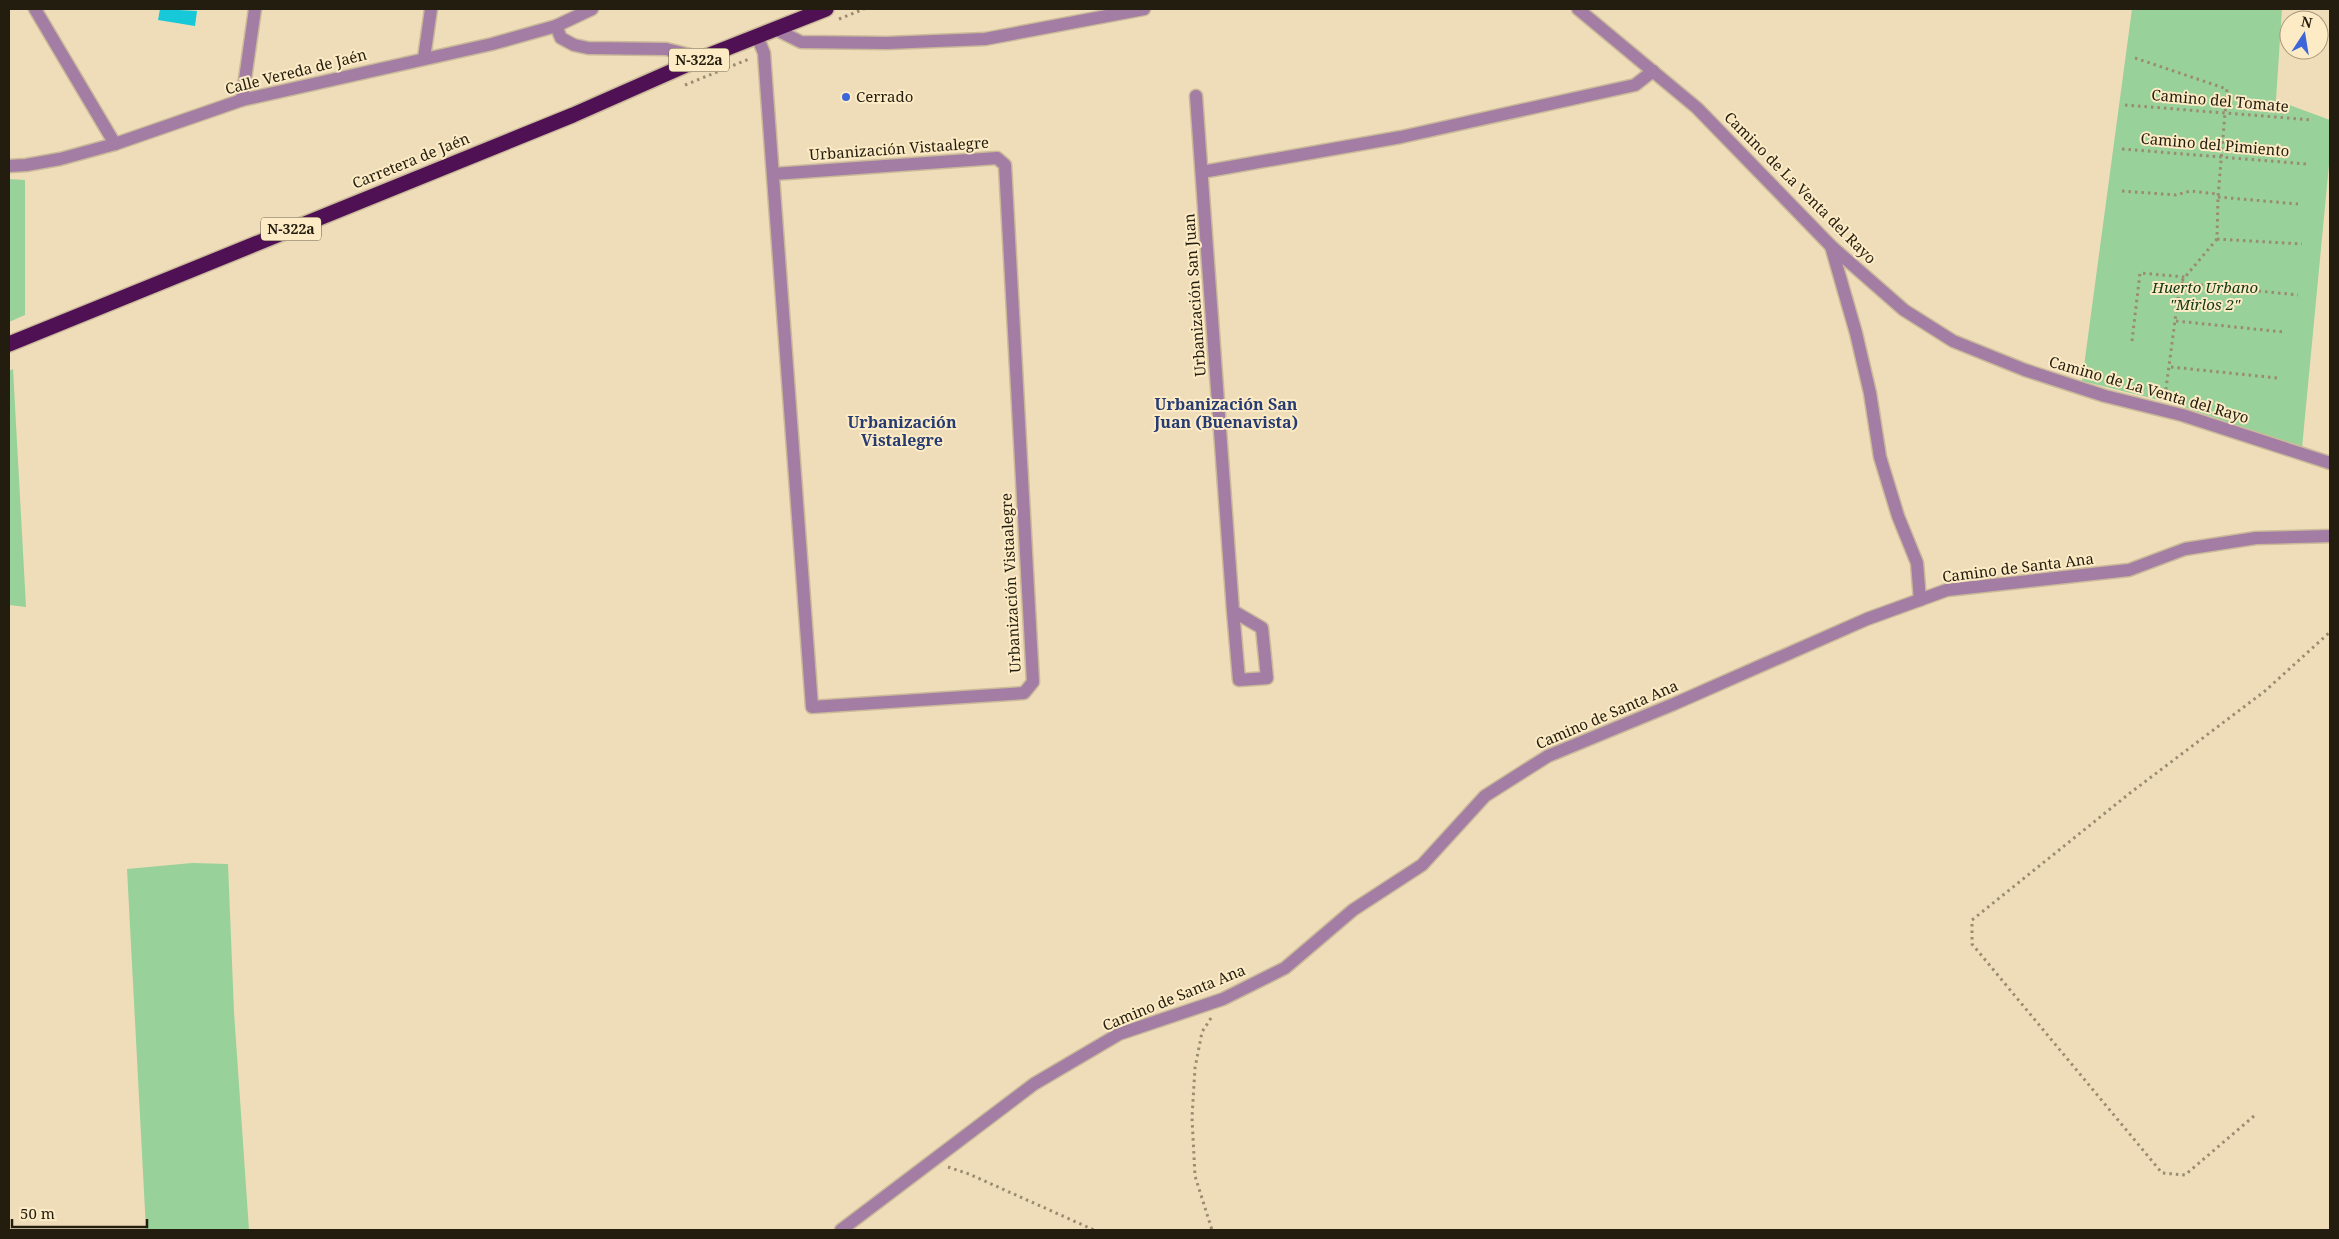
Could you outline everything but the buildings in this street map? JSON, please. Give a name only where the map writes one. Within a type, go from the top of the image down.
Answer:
[{"type":"highway","name":"Carretera de Jaén","points":[[9,344],[573,115],[702,58],[826,9]]},
{"type":"street","points":[[35,9],[116,144]]},
{"type":"street","points":[[242,100],[256,9]]},
{"type":"street","points":[[424,58],[431,9]]},
{"type":"street","name":"Calle Vereda de Jaén","points":[[9,166],[60,159],[116,144],[242,100],[492,44],[556,26],[592,9]]},
{"type":"street","points":[[775,29],[801,42],[887,43],[985,39],[1144,9]]},
{"type":"street","name":"Camino de La Venta del Rayo","points":[[1578,9],[1697,108],[1831,246],[1904,310],[1953,340],[2034,373],[2105,396],[2163,410],[2330,463]]},
{"type":"street","points":[[556,26],[561,38],[574,45],[588,48],[666,49],[702,58]]},
{"type":"street","name":"Urbanización Vistaalegre","points":[[757,36],[764,53],[812,707],[1024,693],[1033,682],[1005,165],[997,158],[773,174]]},
{"type":"street","points":[[1202,172],[1401,137],[1634,85],[1653,71]]},
{"type":"street","name":"Urbanización San Juan","points":[[1196,96],[1238,680],[1267,678],[1262,628],[1233,610]]},
{"type":"street","points":[[1831,246],[1856,333],[1870,393],[1880,457],[1898,516],[1917,563],[1920,600]]},
{"type":"street","name":"Camino de Santa Ana","points":[[841,1230],[1034,1084],[1119,1034],[1223,999],[1285,968],[1353,910],[1422,865],[1485,796],[1548,756],[1674,704],[1867,619],[1948,590],[2129,570],[2185,549],[2256,538],[2330,536]]},
{"type":"path","points":[[2135,58],[2227,89],[2223,158],[2218,196],[2217,239],[2180,283],[2171,367],[2163,410]]},
{"type":"path","name":"Camino del Tomate","points":[[2125,105],[2313,120]]},
{"type":"path","name":"Camino del Pimiento","points":[[2122,149],[2306,164]]},
{"type":"path","points":[[2122,191],[2176,195],[2190,191],[2218,196],[2298,204]]},
{"type":"path","points":[[2217,239],[2302,244]]},
{"type":"path","points":[[2132,341],[2140,273],[2185,277]]},
{"type":"path","points":[[2180,283],[2298,295]]},
{"type":"path","points":[[2176,321],[2284,332]]},
{"type":"path","points":[[2171,367],[2278,378]]},
{"type":"path","points":[[2254,1116],[2185,1175],[2162,1173],[1972,944],[1972,920],[2130,792],[2265,691],[2330,632]]},
{"type":"path","points":[[1212,1230],[1195,1176],[1192,1118],[1195,1068],[1202,1032],[1223,999]]},
{"type":"path","points":[[931,1162],[969,1174],[1094,1230]]},
{"type":"green space","name":"Huerto Urbano \"Mirlos 2\"","points":[[2132,9],[2282,9],[2279,10],[2276,100],[2330,120],[2330,154],[2302,448],[2175,404],[2082,381]]},
{"type":"green space","points":[[9,179],[25,180],[25,315],[9,322]]},
{"type":"green space","points":[[13,369],[26,607],[9,605],[9,371]]},
{"type":"green space","points":[[192,863],[228,864],[234,1012],[249,1230],[146,1230],[127,869]]},
{"type":"water","points":[[160,9],[197,11],[195,26],[158,20]]},
{"type":"place","name":"Cerrado","points":[[846,97]]},
{"type":"district","name":"Urbanización San Juan (Buenavista)","points":[[1226,413]]},
{"type":"district","name":"Urbanización Vistalegre","points":[[902,431]]}]
